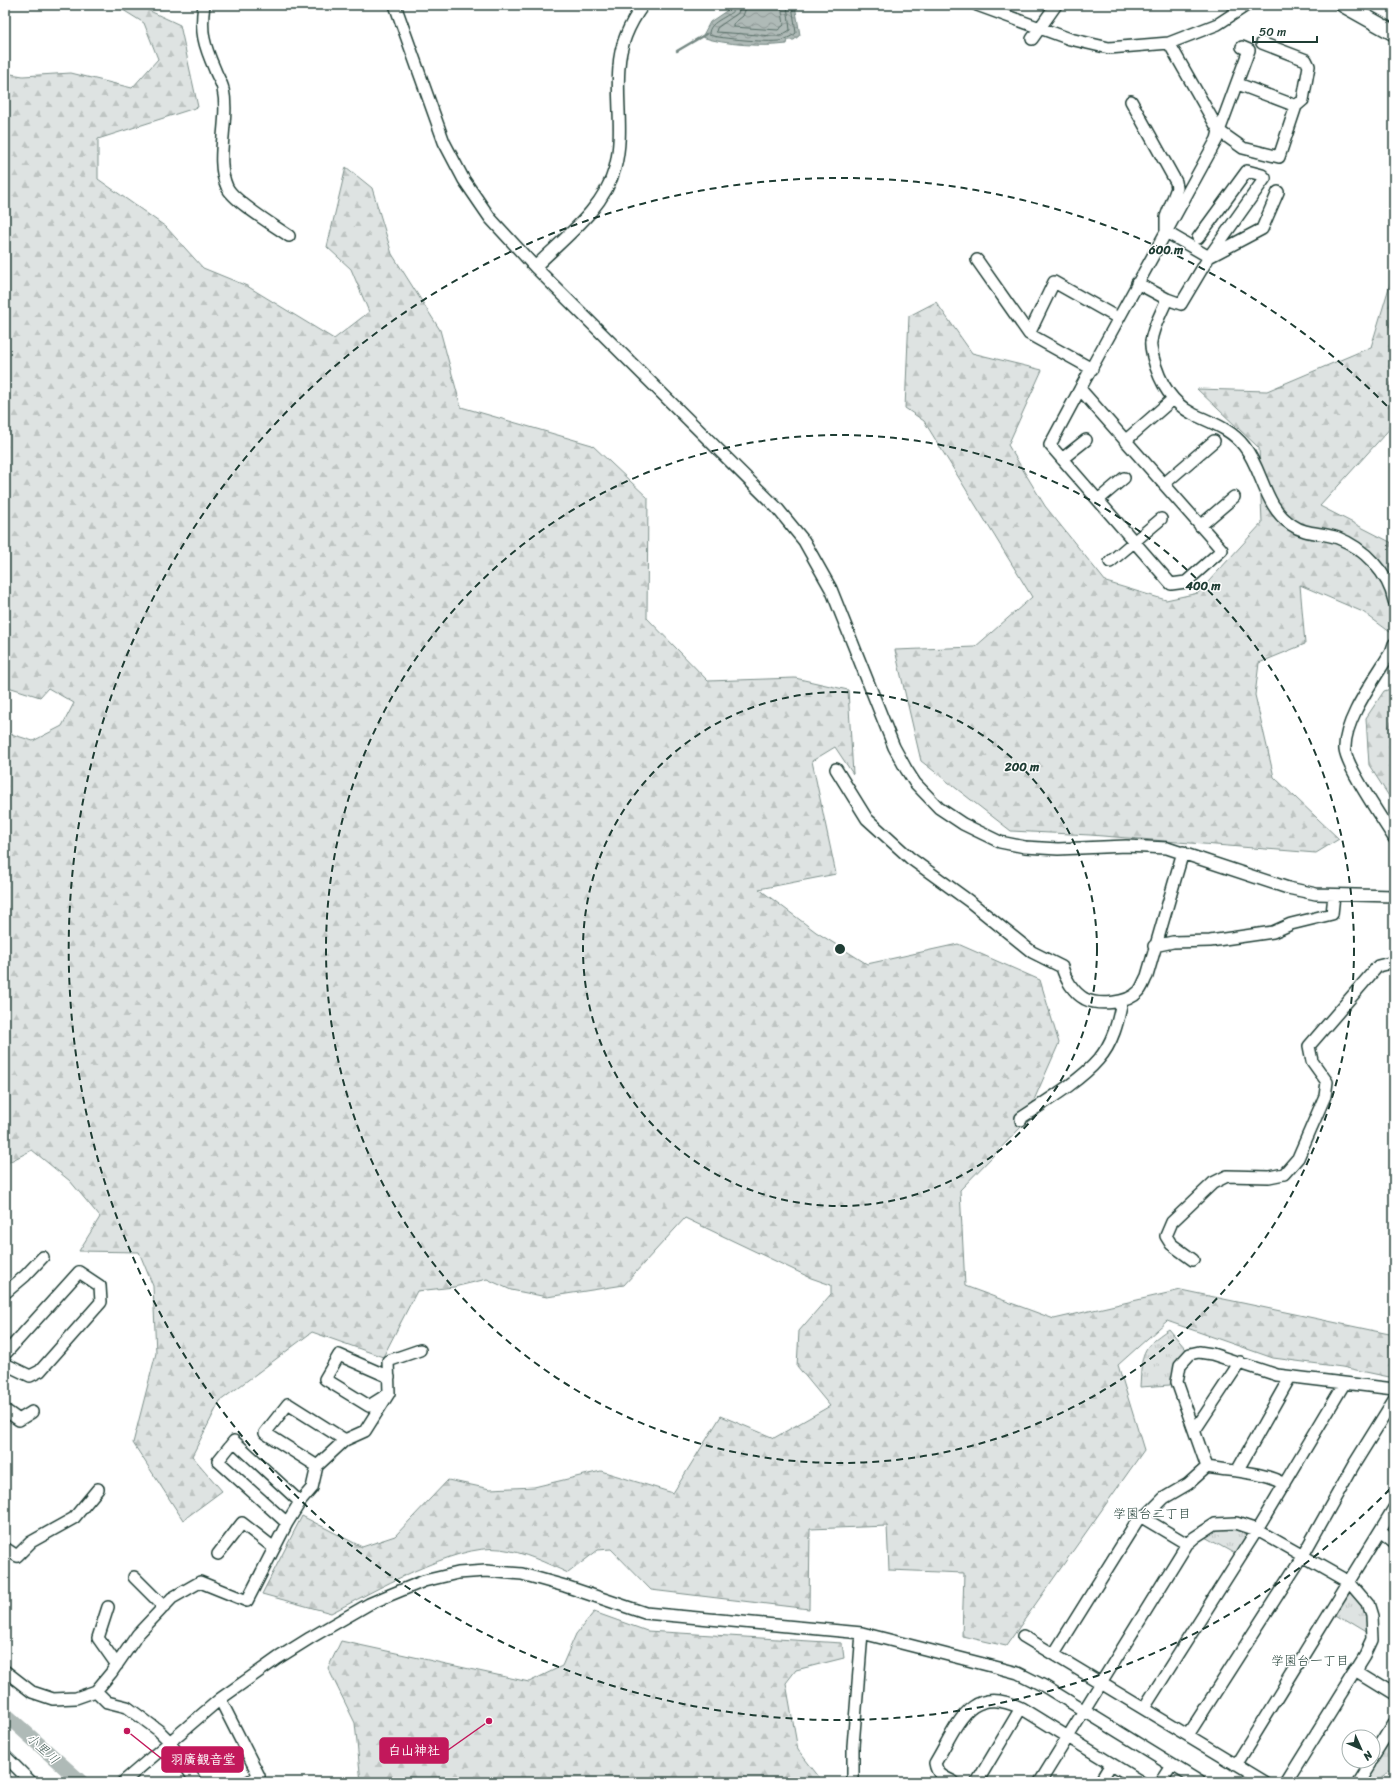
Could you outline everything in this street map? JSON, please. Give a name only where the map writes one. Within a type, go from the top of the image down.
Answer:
[{"type":"main road","points":[[1344,5],[1394,33]]},
{"type":"street","points":[[204,5],[201,23],[205,48],[223,89],[225,122],[222,169],[227,188],[241,202],[289,236]]},
{"type":"street","points":[[395,5],[444,142],[464,180],[490,218],[535,267],[777,508],[804,541],[831,589],[894,747],[915,783],[939,808],[979,833],[1000,842],[1025,847],[1058,849],[1126,846],[1167,848],[1183,852],[1270,883],[1316,894],[1394,896]]},
{"type":"street","points":[[535,267],[592,210],[604,192],[615,168],[619,142],[619,66],[624,39],[636,15],[643,5]]},
{"type":"street","points":[[977,5],[1070,39],[1109,48],[1169,43],[1218,24],[1247,5]]},
{"type":"street","points":[[1032,39],[1056,5]]},
{"type":"street","points":[[1169,43],[1219,131],[1243,148],[1279,158],[1296,106],[1303,100],[1309,66],[1306,60],[1262,43]]},
{"type":"street","points":[[1080,389],[1222,550],[1186,582],[1171,584],[1050,445],[1080,389],[1092,369],[1137,283],[1217,139],[1249,50],[1242,47]]},
{"type":"street","points":[[1238,84],[1296,106]]},
{"type":"street","points":[[1131,101],[1176,182],[1177,188],[1166,217],[1166,232]]},
{"type":"street","points":[[1137,283],[1167,299],[1181,304],[1209,257],[1265,178],[1246,171],[1198,238]]},
{"type":"street","points":[[1209,257],[1262,230],[1278,192]]},
{"type":"street","points":[[1166,232],[1209,257]]},
{"type":"street","points":[[977,260],[1029,334],[1092,369]]},
{"type":"street","points":[[1029,334],[1054,282],[1118,318]]},
{"type":"street","points":[[1167,299],[1151,342],[1156,369],[1168,394],[1179,406],[1232,433],[1245,447],[1277,513],[1292,525],[1307,533],[1338,538],[1356,549],[1376,565],[1392,589],[1394,601]]},
{"type":"street","points":[[1126,441],[1173,399]]},
{"type":"street","points":[[1062,459],[1086,440]]},
{"type":"street","points":[[1164,484],[1214,441]]},
{"type":"street","points":[[1098,500],[1124,478]]},
{"type":"street","points":[[1200,526],[1234,497]]},
{"type":"street","points":[[1110,562],[1161,519]]},
{"type":"street","points":[[1394,644],[1392,650],[1355,712],[1346,731],[1345,751],[1351,767],[1394,838]]},
{"type":"street","points":[[836,769],[867,819],[910,858],[969,901],[1032,952],[1062,967],[1065,978],[1086,999],[1093,1001],[1122,1001],[1130,999],[1140,992],[1147,976],[1154,946],[1183,852]]},
{"type":"street","points":[[1154,946],[1173,942],[1210,941],[1273,932],[1291,924],[1332,914],[1334,895]]},
{"type":"street","points":[[1193,1260],[1171,1244],[1166,1236],[1172,1222],[1213,1183],[1227,1176],[1269,1177],[1284,1174],[1298,1158],[1325,1096],[1327,1082],[1312,1061],[1309,1046],[1378,966],[1394,962]]},
{"type":"street","points":[[1021,1120],[1021,1118],[1086,1072],[1098,1060],[1118,1023],[1122,1001]]},
{"type":"street","points":[[5,1293],[26,1276],[43,1257]]},
{"type":"street","points":[[5,1354],[79,1272],[100,1286],[101,1302],[40,1371],[30,1376],[5,1364]]},
{"type":"street","points":[[5,1671],[32,1692],[53,1699],[76,1698],[96,1691],[138,1634],[172,1598],[200,1582],[247,1601],[287,1523],[300,1502],[312,1488],[317,1466],[345,1440],[365,1431],[389,1393],[388,1361],[420,1350]]},
{"type":"street","points":[[1207,1467],[1177,1382],[1180,1365],[1190,1354],[1199,1352],[1240,1362],[1277,1375],[1394,1389]]},
{"type":"street","points":[[389,1377],[339,1355],[325,1379],[369,1406],[389,1393]]},
{"type":"street","points":[[1195,1430],[1240,1362]]},
{"type":"street","points":[[1237,1471],[1290,1377]]},
{"type":"street","points":[[1144,1708],[1286,1484],[1344,1384]]},
{"type":"street","points":[[1188,1735],[1302,1556],[1353,1466],[1394,1400]]},
{"type":"street","points":[[317,1466],[265,1434],[288,1404],[345,1440]]},
{"type":"street","points":[[5,1410],[19,1420],[32,1412]]},
{"type":"street","points":[[287,1523],[218,1461],[234,1441],[300,1502]]},
{"type":"street","points":[[1140,1516],[1146,1516],[1164,1498],[1188,1484],[1207,1467],[1255,1472],[1286,1484]]},
{"type":"street","points":[[5,1548],[17,1556],[30,1542],[74,1518],[98,1489]]},
{"type":"street","points":[[1236,1764],[1394,1508]]},
{"type":"street","points":[[1140,1516],[1187,1544]]},
{"type":"street","points":[[1054,1654],[1140,1516]]},
{"type":"street","points":[[218,1554],[242,1523],[274,1548]]},
{"type":"street","points":[[1040,1782],[1187,1544],[1215,1524],[1236,1523],[1257,1530],[1349,1582],[1367,1603],[1371,1616],[1373,1632],[1372,1640],[1365,1655],[1286,1782]]},
{"type":"street","points":[[1380,1532],[1394,1542]]},
{"type":"street","points":[[125,1780],[220,1699],[278,1658],[369,1604],[424,1581],[458,1573],[486,1571],[522,1574],[565,1586],[645,1613],[862,1633],[1018,1673],[1044,1686],[1200,1782]]},
{"type":"street","points":[[134,1577],[164,1607]]},
{"type":"street","points":[[108,1607],[98,1638],[116,1665]]},
{"type":"street","points":[[854,1782],[853,1746],[862,1633]]},
{"type":"street","points":[[1023,1636],[1102,1682],[1265,1782]]},
{"type":"street","points":[[1355,1670],[1394,1694]]},
{"type":"street","points":[[96,1691],[107,1702],[128,1707],[169,1741],[196,1782]]},
{"type":"street","points":[[220,1699],[259,1776],[248,1782]]},
{"type":"street","points":[[954,1782],[941,1775],[936,1770],[935,1763],[967,1711],[976,1703],[993,1699],[1006,1701],[1021,1708],[1067,1738],[1141,1782]]},
{"type":"street","points":[[978,1782],[1021,1708]]},
{"type":"street","points":[[1381,1745],[1394,1724]]},
{"type":"street","points":[[5,1756],[31,1782]]},
{"type":"street","points":[[1100,1782],[1111,1764]]},
{"type":"street","points":[[1161,1782],[1172,1765]]},
{"type":"street","points":[[1358,1782],[1366,1769]]},
{"type":"green space","points":[[115,5],[137,5],[180,25],[198,107],[98,139],[98,179],[166,227],[203,268],[247,286],[334,339],[369,312],[351,269],[327,247],[346,167],[372,188],[392,254],[440,330],[461,407],[592,445],[648,498],[647,618],[708,681],[795,678],[848,690],[853,774],[835,747],[812,761],[836,874],[759,889],[816,932],[867,964],[958,944],[1040,980],[1059,1043],[1023,1125],[960,1190],[965,1286],[1054,1319],[1181,1290],[1394,1335],[1394,1378],[1342,1367],[1273,1358],[1167,1321],[1118,1365],[1144,1450],[1006,1646],[962,1636],[964,1573],[889,1570],[887,1526],[810,1529],[809,1609],[651,1590],[611,1549],[598,1550],[568,1573],[535,1558],[509,1550],[482,1549],[438,1561],[414,1571],[331,1613],[262,1594],[302,1516],[362,1547],[395,1536],[448,1480],[490,1489],[534,1487],[601,1471],[673,1493],[721,1416],[774,1438],[830,1406],[797,1366],[799,1331],[831,1294],[831,1285],[811,1278],[685,1218],[624,1285],[547,1297],[511,1290],[487,1279],[454,1287],[417,1291],[383,1357],[312,1332],[220,1401],[192,1456],[222,1491],[183,1520],[133,1443],[156,1353],[153,1286],[139,1252],[79,1251],[100,1217],[70,1181],[32,1150],[5,1164],[5,732],[33,741],[62,726],[74,703],[48,688],[40,697],[5,686],[5,73],[23,76],[71,73],[132,88],[158,59],[144,23]]},
{"type":"green space","points":[[1394,271],[1394,424],[1320,506],[1394,544],[1394,635],[1363,612],[1300,585],[1305,644],[1259,663],[1255,695],[1274,777],[1339,839],[1316,853],[1090,835],[1011,831],[921,761],[895,650],[975,647],[1032,597],[924,421],[905,408],[909,316],[936,302],[972,353],[1042,370],[1008,445],[1045,506],[1106,582],[1166,600],[1198,593],[1262,523],[1259,448],[1197,389],[1267,391],[1371,347]]},
{"type":"green space","points":[[1394,688],[1394,804],[1369,765],[1366,718],[1384,691]]},
{"type":"green space","points":[[1169,1329],[1190,1354],[1176,1367],[1170,1385],[1140,1387],[1141,1367],[1144,1353],[1153,1341]]},
{"type":"green space","points":[[1232,1527],[1252,1532],[1237,1555],[1203,1536],[1216,1529]]},
{"type":"green space","points":[[1348,1590],[1361,1605],[1369,1635],[1334,1614]]},
{"type":"green space","points":[[594,1612],[647,1631],[842,1643],[844,1658],[796,1670],[786,1683],[798,1750],[823,1782],[361,1782],[355,1723],[328,1668],[341,1641],[529,1682],[562,1666],[576,1634]]},
{"type":"green space","points":[[1394,1737],[1394,1766],[1377,1780],[1369,1775],[1373,1769],[1381,1769],[1381,1757]]},
{"type":"water","points":[[735,5],[795,5],[800,35],[794,40],[788,40],[787,44],[767,45],[732,44],[702,37],[710,22]]},
{"type":"waterway","points":[[677,51],[706,34]]},
{"type":"waterway","name":"小里川","points":[[5,1714],[81,1782]]},
{"type":"place","name":"白山神社","points":[[489,1721]]},
{"type":"place","name":"羽廣観音堂","points":[[127,1731]]},
{"type":"district","name":"学園台二丁目","points":[[1152,1513]]},
{"type":"district","name":"学園台一丁目","points":[[1310,1660]]}]
